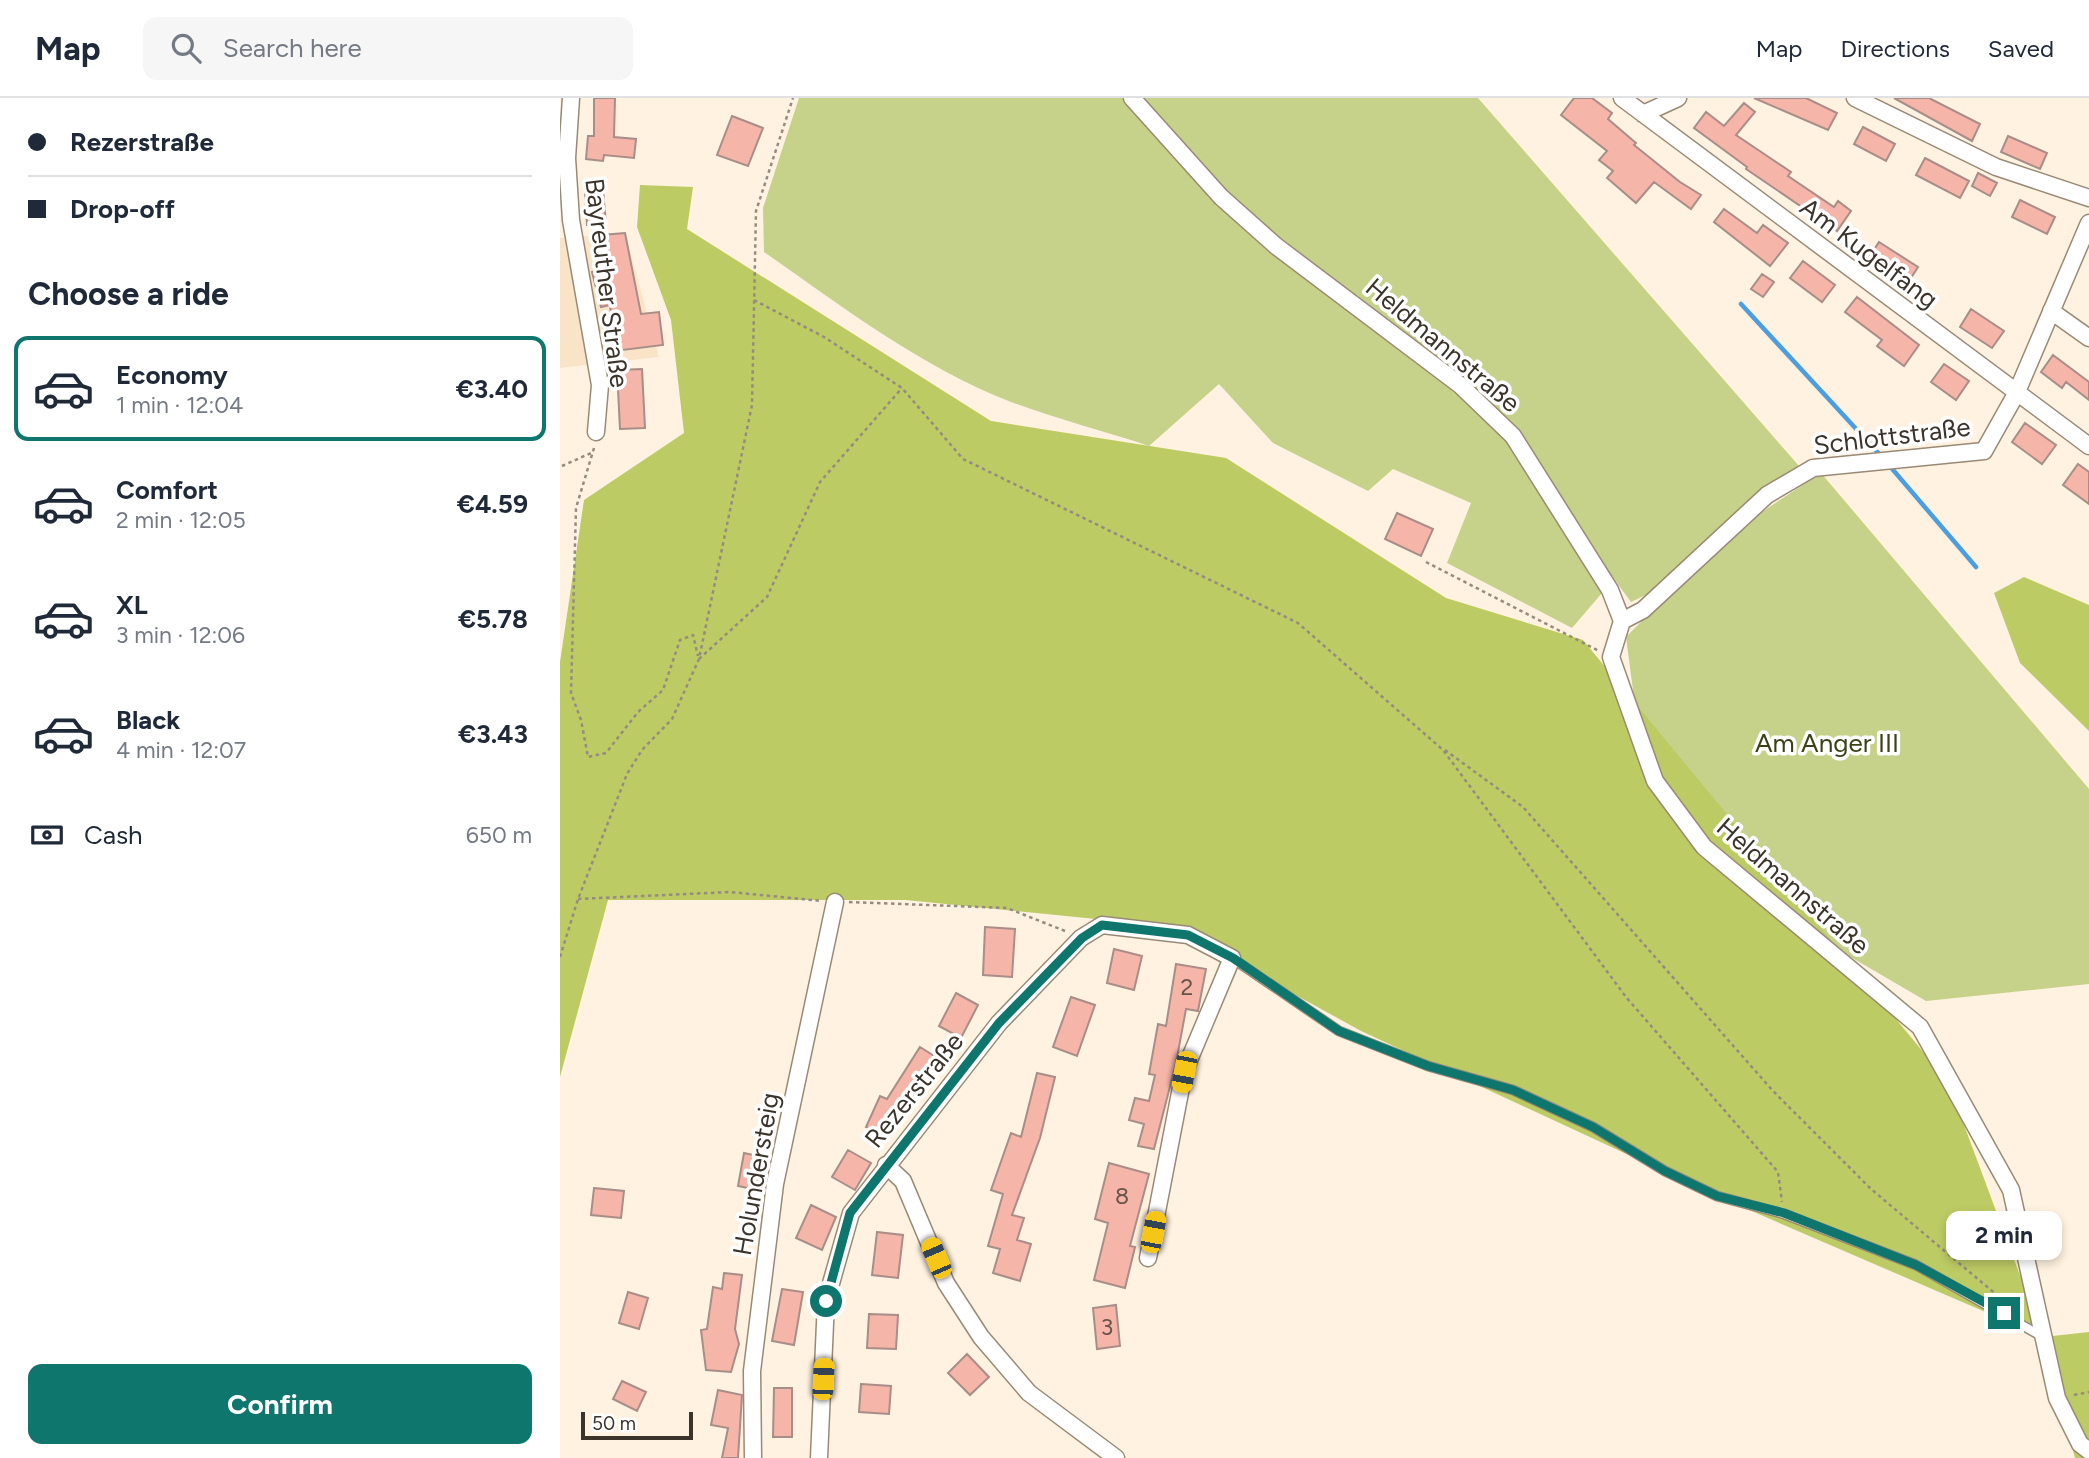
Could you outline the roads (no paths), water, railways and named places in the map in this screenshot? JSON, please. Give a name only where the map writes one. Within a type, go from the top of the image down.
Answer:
[{"type":"street","name":"Bayreuther Straße","points":[[571,98],[568,171],[578,270],[600,385],[596,432]]},
{"type":"street","name":"Heldmannstraße","points":[[1132,98],[1221,197],[1276,246],[1460,385],[1513,436],[1610,590],[1622,621],[1611,657],[1655,781],[1704,847],[1920,1027],[2011,1190],[2057,1398],[2080,1444],[2089,1451]]},
{"type":"street","name":"Am Kugelfang","points":[[1622,98],[2089,446]]},
{"type":"street","points":[[1643,114],[1678,98]]},
{"type":"street","points":[[1855,98],[1996,167],[2089,198]]},
{"type":"street","name":"Schlottstraße","points":[[1622,621],[1643,610],[1767,495],[1812,468],[1875,464],[1984,451],[2016,394],[2089,223]]},
{"type":"street","points":[[2052,311],[2089,338]]},
{"type":"street","name":"Holundersteig","points":[[753,1458],[752,1371],[775,1184],[835,902]]},
{"type":"street","name":"Rezerstraße","points":[[819,1458],[826,1301],[850,1213],[999,1023],[1082,938],[1102,925],[1188,935],[1233,958]]},
{"type":"street","points":[[1148,1258],[1184,1072],[1233,958]]},
{"type":"street","points":[[886,1165],[903,1181],[946,1283],[981,1337],[1029,1393],[1116,1458]]},
{"type":"lane","points":[[1233,958],[1339,1031],[1428,1066],[1513,1090],[1593,1127],[1665,1171],[1717,1196],[1784,1213],[1916,1265],[2043,1337]]},
{"type":"waterway","points":[[1741,304],[1882,457]]},
{"type":"waterway","points":[[1888,464],[1976,567]]},
{"type":"park label","name":"Am Anger III","points":[[1827,743]]}]
